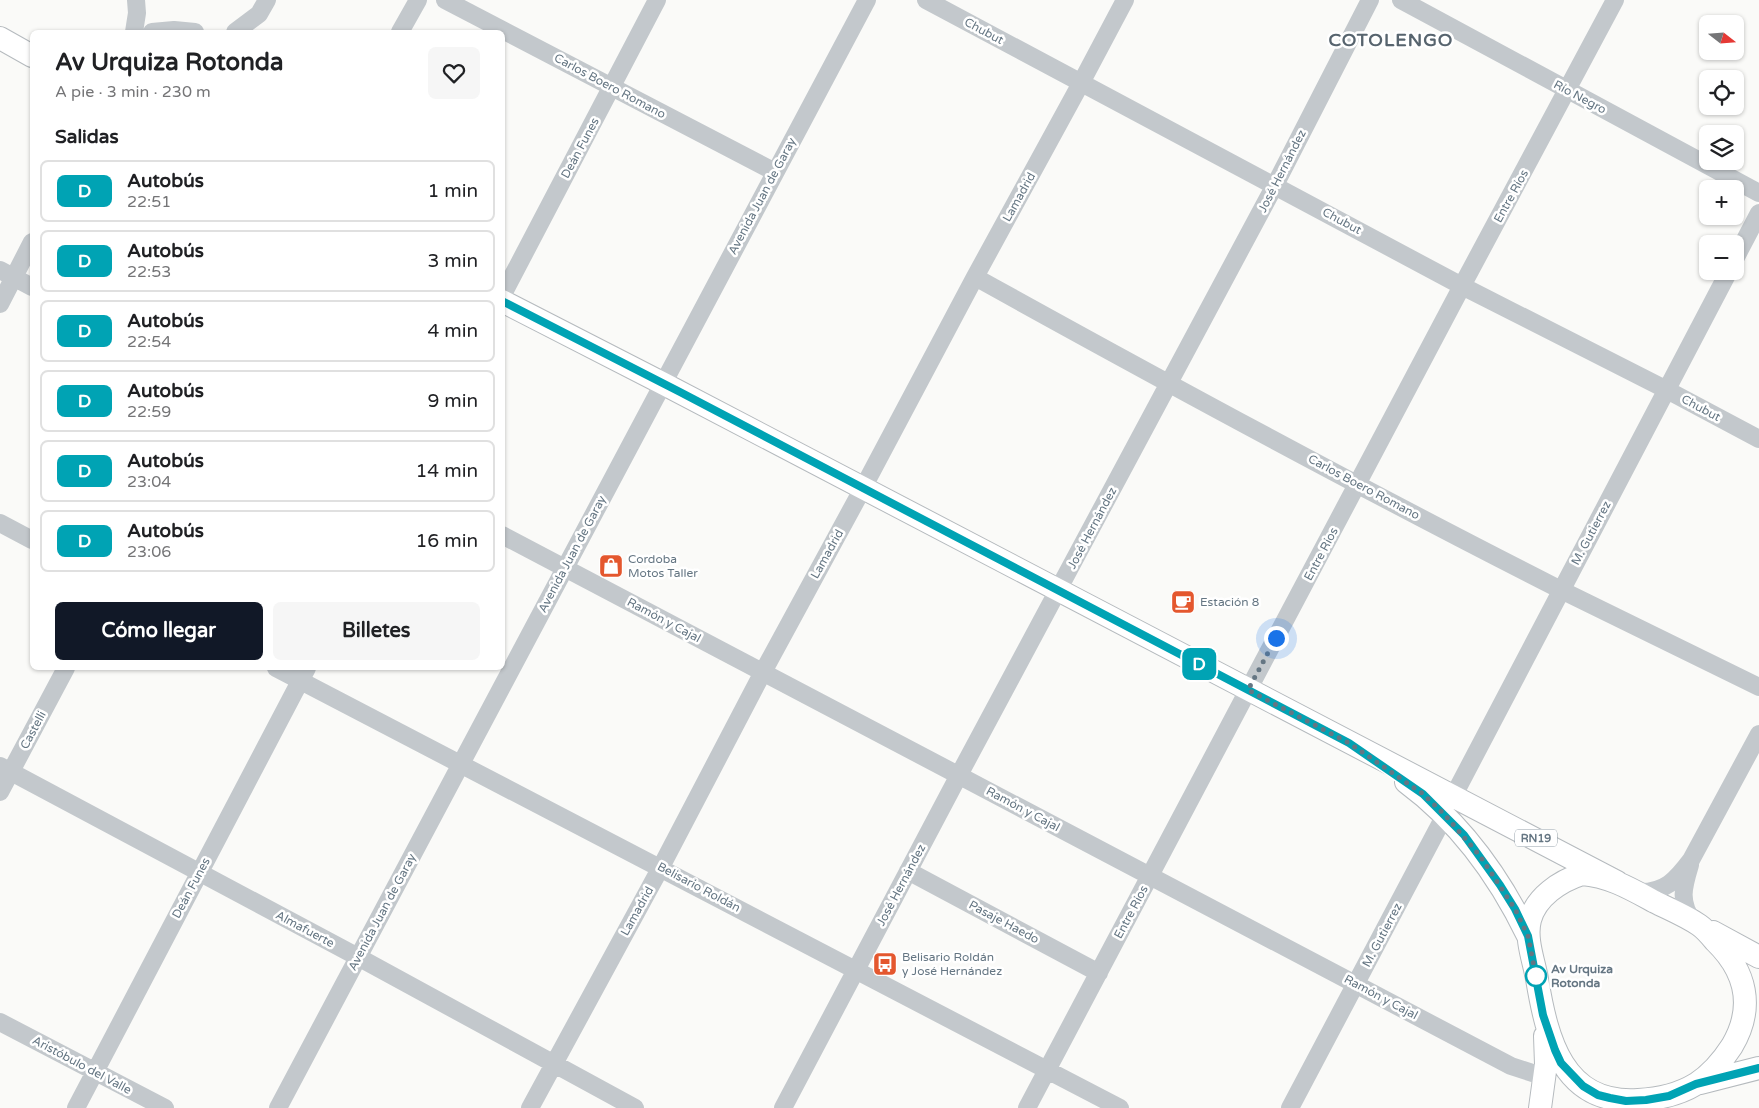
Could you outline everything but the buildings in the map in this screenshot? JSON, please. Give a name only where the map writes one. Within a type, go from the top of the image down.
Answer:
[{"type":"main road","points":[[0,38],[30,55]]},
{"type":"main road","name":"RN19","points":[[505,304],[664,384],[1696,923],[1722,947],[1736,969],[1743,983],[1745,998],[1744,1018],[1739,1034],[1713,1070],[1696,1084],[1644,1108]]},
{"type":"main road","name":"RN19","points":[[1349,743],[1423,794],[1445,815],[1480,856],[1515,909],[1528,936],[1543,1015],[1545,1077],[1540,1108]]},
{"type":"main road","name":"RN19","points":[[1528,936],[1530,919],[1536,907],[1546,894],[1568,879],[1582,874],[1617,882]]},
{"type":"main road","points":[[1696,923],[1759,957]]},
{"type":"main road","name":"RN19","points":[[1543,1015],[1561,1063],[1583,1086],[1598,1095],[1626,1101],[1669,1096]]},
{"type":"main road","points":[[1696,1084],[1759,1068]]},
{"type":"street","points":[[134,30],[137,13],[136,0]]},
{"type":"street","points":[[238,30],[259,14],[267,0]]},
{"type":"street","points":[[401,30],[418,0]]},
{"type":"street","name":"Carlos Boero Romano","points":[[445,0],[503,30]]},
{"type":"street","name":"Deán Funes","points":[[505,290],[658,0]]},
{"type":"street","name":"Avenida Juan de Garay","points":[[278,1108],[867,0]]},
{"type":"street","name":"Chubut","points":[[926,0],[1462,286],[1759,439]]},
{"type":"street","name":"Lamadrid","points":[[530,1108],[1125,0]]},
{"type":"street","name":"José Hernández","points":[[783,1108],[1275,185],[1370,0]]},
{"type":"street","name":"Río Negro","points":[[1401,0],[1759,193]]},
{"type":"street","name":"Entre Ríos","points":[[1027,1108],[1462,286],[1616,0]]},
{"type":"street","name":"Carlos Boero Romano","points":[[505,31],[775,172]]},
{"type":"street","points":[[1744,242],[1759,213]]},
{"type":"street","points":[[0,304],[7,274],[30,245]]},
{"type":"street","points":[[7,274],[30,286]]},
{"type":"street","name":"Carlos Boero Romano","points":[[975,277],[1358,485],[1561,590],[1759,687]]},
{"type":"street","name":"M. Gutierrez","points":[[1454,795],[1724,280]]},
{"type":"street","points":[[0,523],[30,539]]},
{"type":"street","name":"Ramón y Cajal","points":[[505,537],[1511,1066],[1545,1077]]},
{"type":"street","name":"Castelli","points":[[0,792],[5,769],[65,670]]},
{"type":"street","name":"Belisario Roldán","points":[[285,670],[304,674],[461,764],[1120,1108]]},
{"type":"street","name":"Deán Funes","points":[[76,1108],[304,674]]},
{"type":"street","points":[[1638,892],[1649,893],[1660,890],[1672,883],[1691,860],[1759,734]]},
{"type":"street","name":"Almafuerte","points":[[5,769],[358,956],[635,1108]]},
{"type":"street","name":"M. Gutierrez","points":[[1290,1108],[1445,815]]},
{"type":"street","points":[[1691,860],[1683,898],[1686,911],[1696,923]]},
{"type":"street","name":"Pasaje Haedo","points":[[908,871],[1099,974]]},
{"type":"street","name":"Aristóbulo del Valle","points":[[0,1022],[164,1108]]},
{"type":"bus line","name":"D","points":[[505,303],[680,392],[1349,743],[1396,774],[1423,794],[1464,835],[1515,909],[1532,949],[1543,1015],[1555,1050],[1561,1063],[1583,1086],[1598,1095],[1610,1098],[1626,1101],[1646,1100],[1669,1096],[1696,1084],[1759,1068]]},
{"type":"place","name":"Cordoba Motos Taller","points":[[611,566]]},
{"type":"place","name":"Estación 8","points":[[1183,602]]},
{"type":"place","name":"Belisario Roldán y José Hernández","points":[[885,964]]},
{"type":"place","name":"Av Urquiza Rotonda","points":[[1536,976]]},
{"type":"district","name":"COTOLENGO","points":[[1391,40]]},
{"type":"route","points":[[1276,638],[1248,690],[1349,743],[1423,794],[1445,815],[1480,856],[1515,909],[1532,949],[1537,982],[1536,976]]}]
